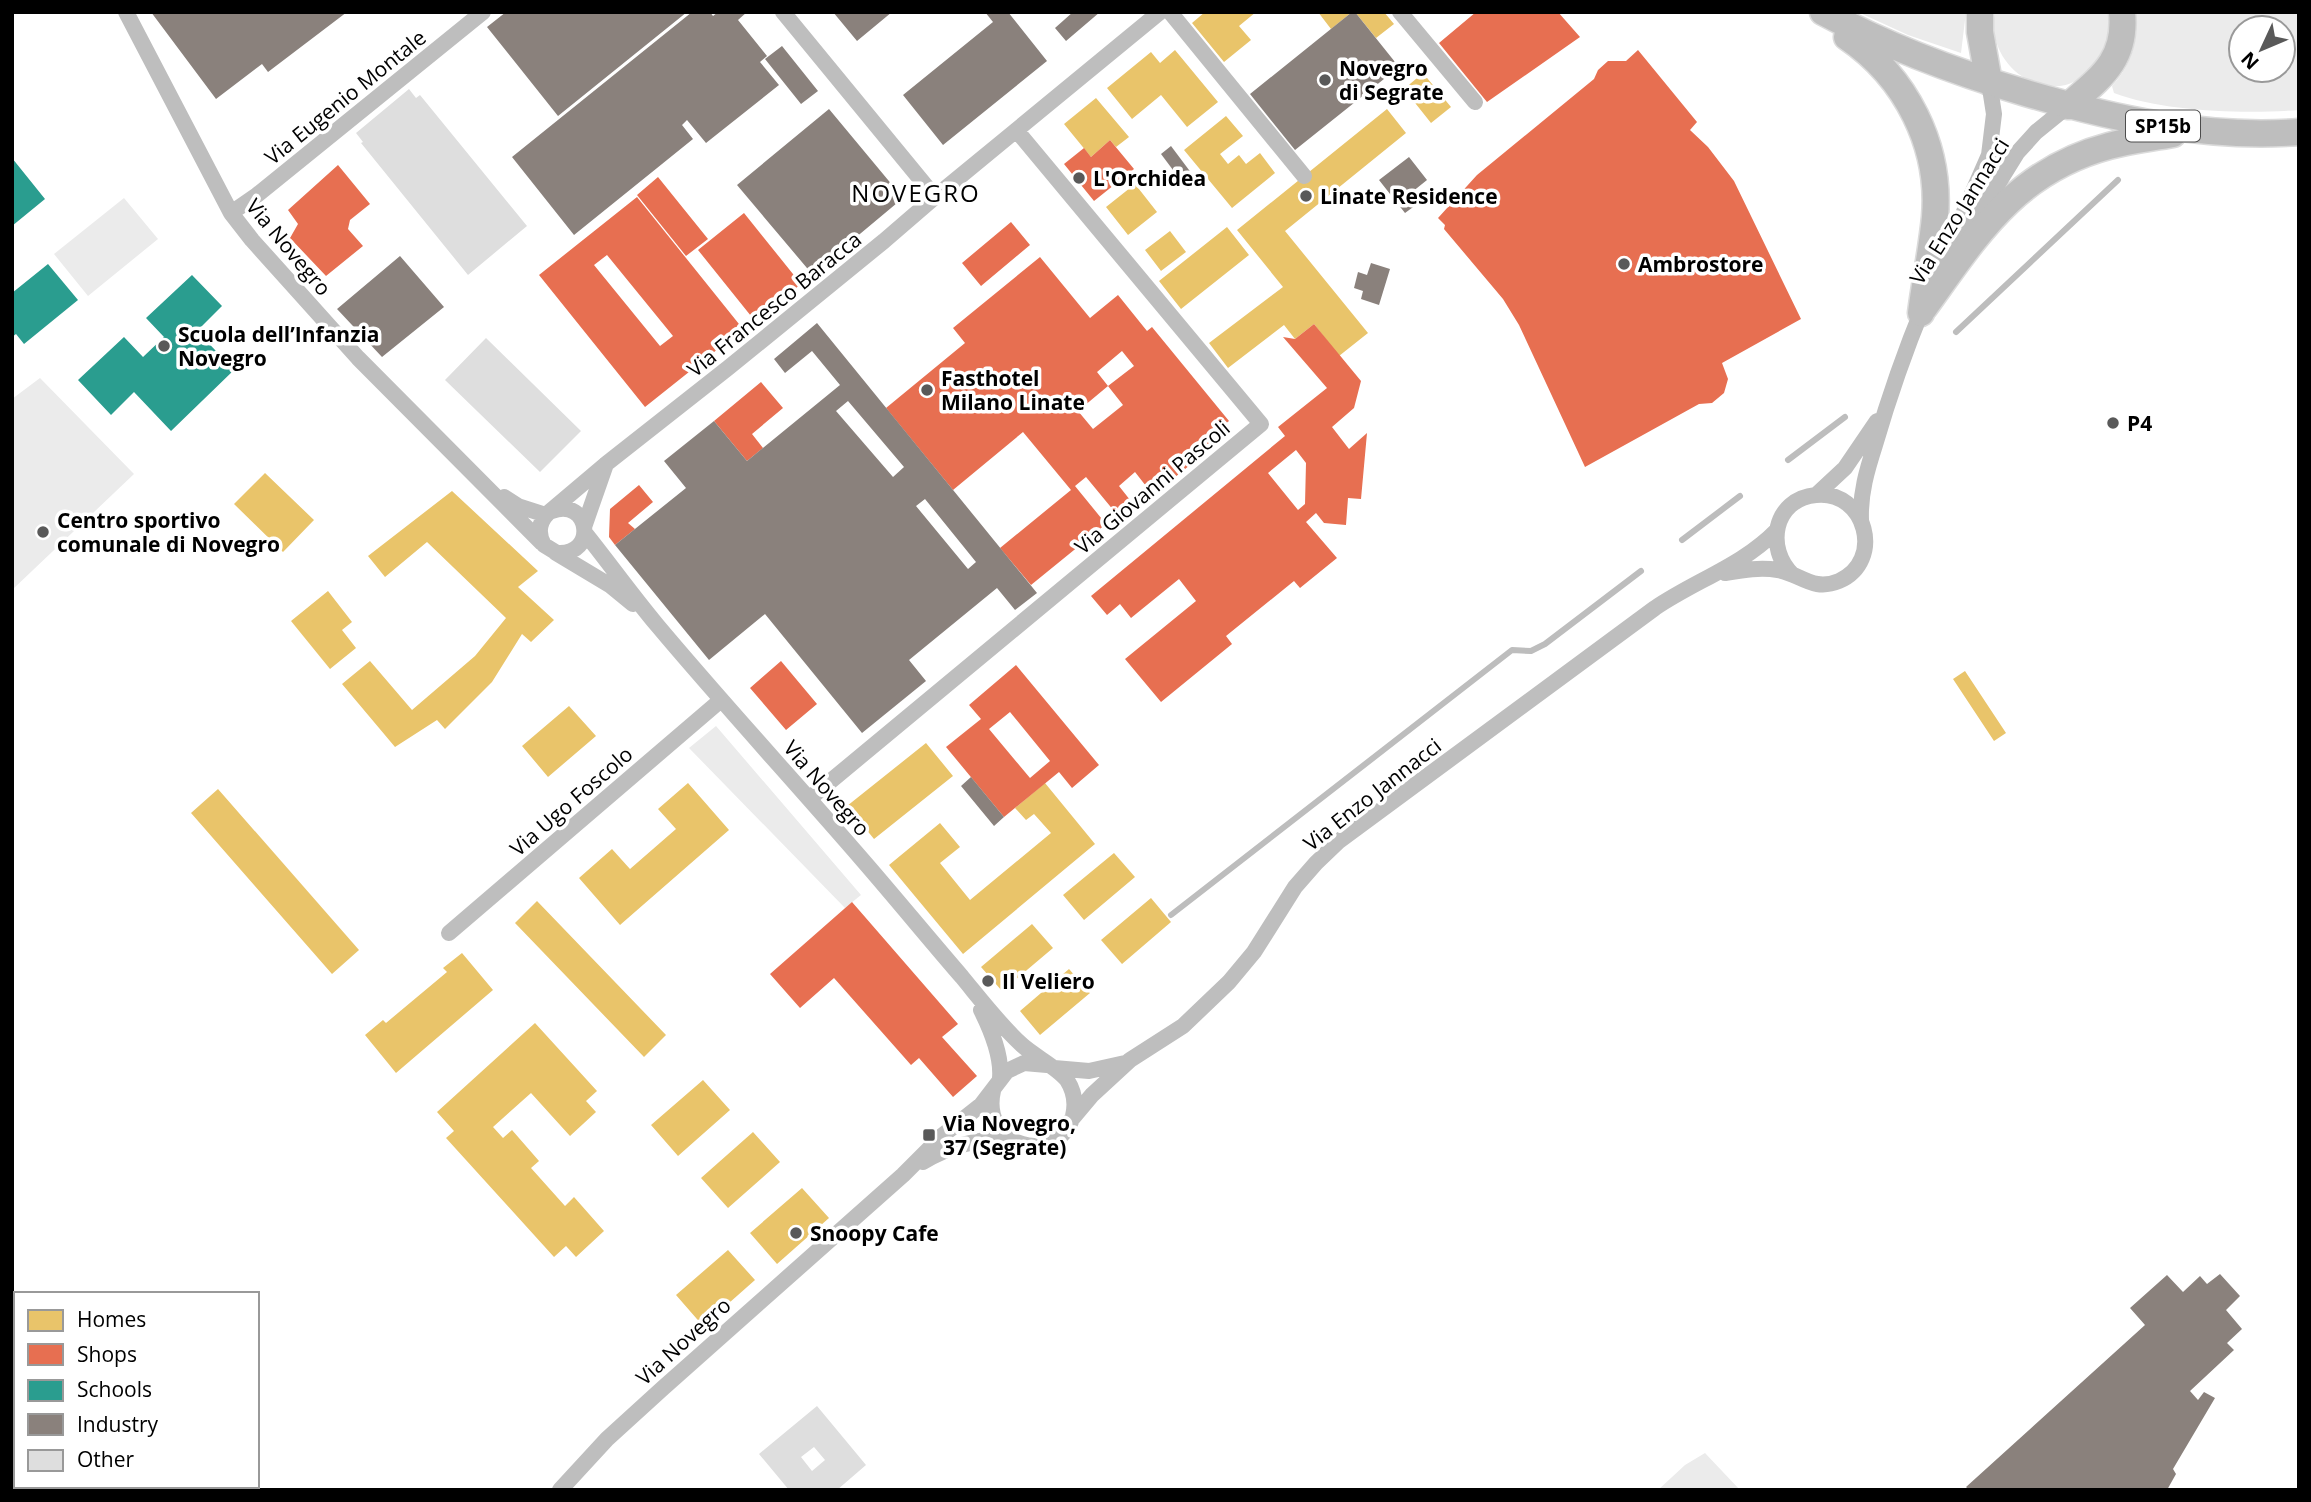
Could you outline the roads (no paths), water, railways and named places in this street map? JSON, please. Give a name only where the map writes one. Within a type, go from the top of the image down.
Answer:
[{"type":"main road","points":[[1811,12],[1856,43],[1886,70],[1902,91],[1921,126],[1932,164],[1936,204],[1921,313]]},
{"type":"main road","name":"SP15b","points":[[1823,12],[1887,45],[1989,82],[2068,106],[2129,120],[2197,130],[2269,134],[2299,132]]},
{"type":"main road","points":[[1980,12],[1980,32],[1989,82]]},
{"type":"main road","points":[[2068,106],[2111,66],[2122,40],[2122,12]]},
{"type":"main road","points":[[1921,313],[1992,217],[2040,176],[2073,158],[2109,146],[2197,130]]},
{"type":"street","name":"Via Novegro","points":[[126,12],[232,213],[251,240],[358,358],[550,549],[611,586],[654,621]]},
{"type":"street","name":"Via Eugenio Montale","points":[[232,213],[268,187],[483,12]]},
{"type":"street","points":[[783,12],[934,197]]},
{"type":"street","name":"Via Francesco Baracca","points":[[549,513],[606,464],[786,322],[1160,12]]},
{"type":"street","points":[[1170,12],[1304,176]]},
{"type":"street","points":[[1400,12],[1475,102]]},
{"type":"street","name":"Via Enzo Jannacci","points":[[1712,575],[1760,569],[1779,570],[1806,582],[1821,584],[1848,576],[1858,564],[1865,550],[1866,535],[1861,520],[1865,477],[1884,411],[1954,229],[1989,155],[1994,114],[1989,82]]},
{"type":"street","name":"Via Enzo Jannacci","points":[[1921,313],[2011,161],[2029,139],[2068,106]]},
{"type":"street","name":"Via Giovanni Pascoli","points":[[809,799],[1261,424],[1017,131]]},
{"type":"street","name":"Via Enzo Jannacci","points":[[1071,1120],[1092,1095],[1130,1060],[1183,1026],[1229,982],[1254,952],[1295,887],[1339,841],[1655,608],[1756,550],[1777,530],[1792,505],[1816,495],[1828,486],[1849,463],[1884,411]]},
{"type":"street","points":[[584,530],[582,519],[573,511],[564,508],[549,513],[542,521],[540,532],[541,539],[550,549],[563,553],[572,551],[581,543],[606,464]]},
{"type":"street","name":"Via Novegro","points":[[472,472],[509,501],[549,513]]},
{"type":"street","points":[[1816,495],[1840,499],[1852,507],[1861,520]]},
{"type":"street","name":"Via Novegro","points":[[584,530],[654,621],[1009,1033],[1067,1080],[1074,1101],[1071,1120],[1060,1135],[1044,1144],[1027,1146],[1008,1138],[980,1140],[928,1158],[903,1175]]},
{"type":"street","points":[[1777,530],[1777,551],[1793,575]]},
{"type":"street","name":"Via Ugo Foscolo","points":[[449,933],[721,700]]},
{"type":"street","name":"Via Novegro","points":[[966,983],[991,1031],[1001,1069],[991,1108],[994,1120],[1008,1138]]},
{"type":"street","points":[[1051,1067],[1077,1072],[1094,1071],[1130,1060]]},
{"type":"street","name":"Via Novegro","points":[[560,1490],[613,1433],[981,1105],[1007,1071],[1020,1064],[1034,1062],[1051,1067]]},
{"type":"waterway","points":[[1956,332],[2118,180]]},
{"type":"waterway","points":[[1788,460],[1845,417]]},
{"type":"waterway","points":[[1682,540],[1740,496]]},
{"type":"waterway","points":[[1171,915],[1512,650],[1531,651],[1545,644],[1641,571]]},
{"type":"place","name":"Novegro di Segrate","points":[[1325,80]]},
{"type":"place","name":"L'Orchidea","points":[[1079,178]]},
{"type":"place","name":"Linate Residence","points":[[1306,196]]},
{"type":"place","name":"Ambrostore","points":[[1624,264]]},
{"type":"place","name":"Scuola dell’Infanzia Novegro","points":[[164,346]]},
{"type":"place","name":"Fasthotel Milano Linate","points":[[927,390]]},
{"type":"place","name":"P4","points":[[2113,423]]},
{"type":"place","name":"Centro sportivo comunale di Novegro","points":[[43,532]]},
{"type":"place","name":"Il Veliero","points":[[988,981]]},
{"type":"place","name":"Via Novegro, 37 (Segrate)","points":[[929,1135]]},
{"type":"place","name":"Snoopy Cafe","points":[[796,1233]]},
{"type":"district","name":"NOVEGRO","points":[[916,192]]}]
